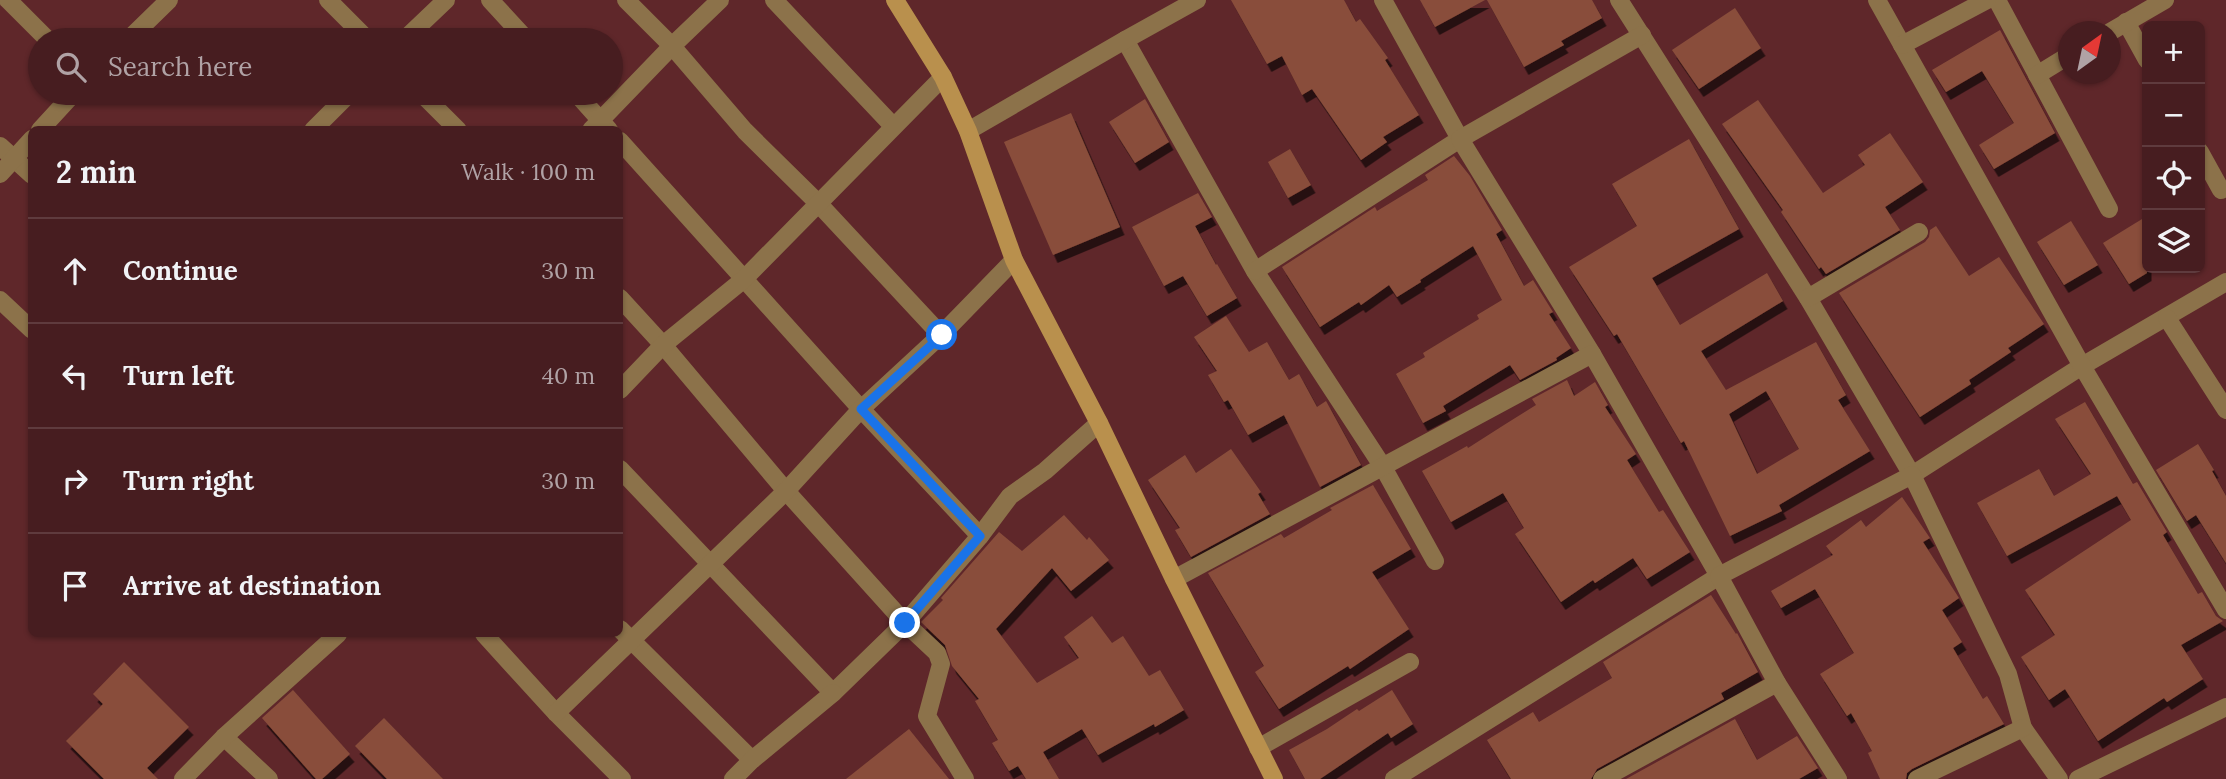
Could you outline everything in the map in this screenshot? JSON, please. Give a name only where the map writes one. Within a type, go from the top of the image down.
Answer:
[{"type":"main road","points":[[895,0],[943,77],[968,131],[1014,260],[1099,423],[1274,779]]},
{"type":"street","points":[[8,0],[36,28]]},
{"type":"street","points":[[328,0],[356,28]]},
{"type":"street","points":[[417,28],[446,0]]},
{"type":"street","points":[[490,0],[516,28]]},
{"type":"street","points":[[626,0],[671,46],[745,131],[942,335]]},
{"type":"street","points":[[623,101],[671,46],[720,0]]},
{"type":"street","points":[[774,0],[893,126]]},
{"type":"street","points":[[968,131],[1197,0]]},
{"type":"street","points":[[1383,0],[1460,139],[1592,354],[1777,683],[1838,779]]},
{"type":"street","points":[[1619,0],[1808,298],[1912,475],[2008,674],[2023,728],[2059,779]]},
{"type":"street","points":[[1877,0],[2082,366],[2226,610]]},
{"type":"street","points":[[1902,45],[1987,0]]},
{"type":"street","points":[[1997,0],[2109,209]]},
{"type":"street","points":[[2121,25],[2165,0]]},
{"type":"street","points":[[140,28],[166,1]]},
{"type":"street","points":[[2121,30],[2142,54]]},
{"type":"street","points":[[1255,271],[1460,139],[1642,35]]},
{"type":"street","points":[[1125,40],[1255,271],[1383,467],[1435,561]]},
{"type":"street","points":[[2037,75],[2058,62]]},
{"type":"street","points":[[623,387],[663,345],[743,280],[943,77]]},
{"type":"street","points":[[44,126],[63,105]]},
{"type":"street","points":[[317,126],[338,105]]},
{"type":"street","points":[[433,105],[454,126]]},
{"type":"street","points":[[585,105],[601,126],[619,105]]},
{"type":"street","points":[[0,174],[6,152],[28,141]]},
{"type":"street","points":[[623,144],[743,280],[980,536]]},
{"type":"street","points":[[6,152],[28,171]]},
{"type":"street","points":[[2205,161],[2221,190]]},
{"type":"street","points":[[1808,298],[1919,232]]},
{"type":"street","points":[[752,760],[624,635],[710,566],[786,491],[861,409],[942,335],[1014,260]]},
{"type":"street","points":[[1394,779],[1719,576],[1912,475],[2082,366],[2226,282]]},
{"type":"street","points":[[0,300],[28,326]]},
{"type":"street","points":[[623,301],[786,491],[905,623],[937,653],[941,664],[927,716],[965,779]]},
{"type":"street","points":[[2167,318],[2226,410]]},
{"type":"street","points":[[1174,579],[1592,354]]},
{"type":"street","points":[[733,779],[833,693],[905,623],[980,536],[1010,496],[1045,471],[1099,423]]},
{"type":"street","points":[[623,472],[833,693]]},
{"type":"street","points":[[183,779],[224,737],[335,637]]},
{"type":"street","points":[[487,637],[556,713],[622,779]]},
{"type":"street","points":[[556,713],[622,637]]},
{"type":"street","points":[[1258,748],[1410,662]]},
{"type":"street","points":[[1602,779],[1777,683]]},
{"type":"street","points":[[2078,779],[2226,707]]},
{"type":"street","points":[[1917,779],[2023,728]]},
{"type":"street","points":[[224,737],[269,779]]},
{"type":"building","points":[[1231,0],[1344,0],[1356,22],[1360,19],[1388,58],[1385,60],[1419,115],[1383,137],[1387,142],[1361,160],[1312,89],[1302,95],[1282,56],[1267,64]]},
{"type":"building","points":[[1420,0],[1485,0],[1435,27]]},
{"type":"building","points":[[1487,0],[1592,0],[1602,18],[1561,41],[1564,45],[1524,67]]},
{"type":"building","points":[[1735,8],[1761,48],[1699,89],[1672,50]]},
{"type":"building","points":[[2000,30],[2055,133],[1994,169],[1979,145],[2014,123],[1982,71],[1946,92],[1932,70]]},
{"type":"building","points":[[1145,99],[1169,142],[1135,163],[1109,122]]},
{"type":"building","points":[[1758,100],[1823,193],[1865,165],[1858,155],[1890,133],[1923,182],[1885,207],[1900,230],[1826,274],[1821,267],[1819,269],[1781,212],[1783,210],[1722,124]]},
{"type":"building","points":[[1071,113],[1120,227],[1053,255],[1004,142]]},
{"type":"building","points":[[1689,139],[1739,229],[1652,278],[1680,325],[1767,273],[1783,301],[1701,351],[1726,390],[1816,342],[1846,395],[1838,400],[1870,451],[1779,505],[1782,511],[1730,536],[1684,441],[1681,443],[1617,334],[1614,336],[1569,267],[1637,226],[1612,184]],"holes":[[[1766,391],[1799,449],[1757,474],[1729,414]]]},
{"type":"building","points":[[1290,149],[1311,185],[1288,198],[1268,162]]},
{"type":"building","points":[[1454,156],[1470,176],[1502,230],[1496,234],[1524,286],[1533,280],[1553,312],[1549,314],[1571,348],[1556,358],[1557,360],[1520,380],[1510,365],[1443,406],[1446,411],[1423,423],[1396,374],[1425,357],[1423,353],[1479,319],[1477,315],[1502,300],[1473,246],[1397,297],[1389,285],[1361,305],[1359,302],[1320,327],[1282,267],[1375,207],[1377,211],[1428,180],[1425,175]]},
{"type":"building","points":[[1198,193],[1212,217],[1195,226],[1237,298],[1207,316],[1183,276],[1164,286],[1132,227]]},
{"type":"building","points":[[2142,219],[2142,273],[2147,273],[2129,284],[2103,243]]},
{"type":"building","points":[[2071,221],[2098,265],[2064,285],[2037,242]]},
{"type":"building","points":[[1936,226],[1969,276],[1999,257],[2044,324],[2008,348],[2011,352],[1969,380],[1971,384],[1920,417],[1839,293],[1925,242],[1930,230]]},
{"type":"building","points":[[1226,316],[1249,352],[1267,342],[1289,380],[1299,374],[1317,407],[1326,401],[1361,465],[1320,487],[1284,415],[1248,435],[1228,400],[1224,402],[1208,375],[1217,371],[1194,337]]},
{"type":"building","points":[[1567,380],[1574,396],[1595,382],[1608,405],[1605,407],[1636,454],[1627,460],[1659,512],[1663,510],[1690,552],[1647,579],[1633,558],[1561,602],[1515,534],[1524,528],[1503,493],[1451,522],[1422,471],[1467,446],[1468,448],[1536,405],[1532,399]]},
{"type":"building","points":[[2085,402],[2133,484],[2137,482],[2167,532],[2163,535],[2198,594],[2202,592],[2216,616],[2223,621],[2181,645],[2203,679],[2167,702],[2164,698],[2098,741],[2065,689],[2049,700],[2021,657],[2055,635],[2025,590],[2131,520],[2117,496],[2007,556],[1977,503],[2039,469],[2054,496],[2091,474],[2055,419]]},
{"type":"building","points":[[2198,444],[2226,496],[2226,563],[2196,515],[2187,521],[2156,470]]},
{"type":"building","points":[[1231,449],[1261,492],[1258,494],[1270,514],[1191,557],[1175,530],[1180,528],[1148,480],[1185,455],[1196,473]]},
{"type":"building","points":[[1373,485],[1411,549],[1372,572],[1409,629],[1350,669],[1348,666],[1279,709],[1255,672],[1264,666],[1208,573],[1281,534],[1284,538],[1332,510],[1330,508]]},
{"type":"building","points":[[1902,497],[1930,538],[1923,542],[1959,598],[1942,610],[1962,642],[1953,648],[1983,699],[1987,696],[2004,724],[1912,769],[1907,773],[1906,779],[1880,779],[1868,753],[1872,751],[1851,713],[1847,716],[1820,674],[1854,653],[1815,589],[1781,608],[1771,591],[1833,555],[1826,546],[1861,520],[1866,527]]},
{"type":"building","points":[[1064,515],[1087,540],[1089,537],[1109,560],[1071,591],[1052,568],[996,629],[1037,683],[1079,658],[1064,637],[1092,616],[1112,643],[1123,636],[1149,676],[1160,670],[1184,710],[1098,755],[1082,729],[1043,752],[1059,779],[1026,779],[1018,766],[1009,771],[992,743],[998,740],[975,701],[979,699],[952,666],[945,645],[921,622],[943,600],[941,598],[999,532],[1022,551]]},
{"type":"building","points":[[1711,595],[1737,633],[1758,672],[1721,693],[1724,699],[1597,769],[1591,779],[1511,779],[1487,740],[1533,712],[1539,722],[1612,678],[1603,662]]},
{"type":"building","points":[[124,662],[189,727],[147,768],[158,779],[104,779],[66,741],[103,704],[93,694]]},
{"type":"building","points":[[293,690],[350,754],[322,779],[316,779],[262,718]]},
{"type":"building","points":[[1392,690],[1413,724],[1391,738],[1388,733],[1320,779],[1305,779],[1289,750]]},
{"type":"building","points":[[384,718],[443,779],[387,779],[355,746]]},
{"type":"building","points":[[1735,719],[1757,760],[1797,736],[1818,768],[1799,779],[1626,779]]},
{"type":"building","points":[[909,729],[949,779],[846,779]]},
{"type":"route","points":[[905,623],[980,536],[861,409],[942,335]]}]
